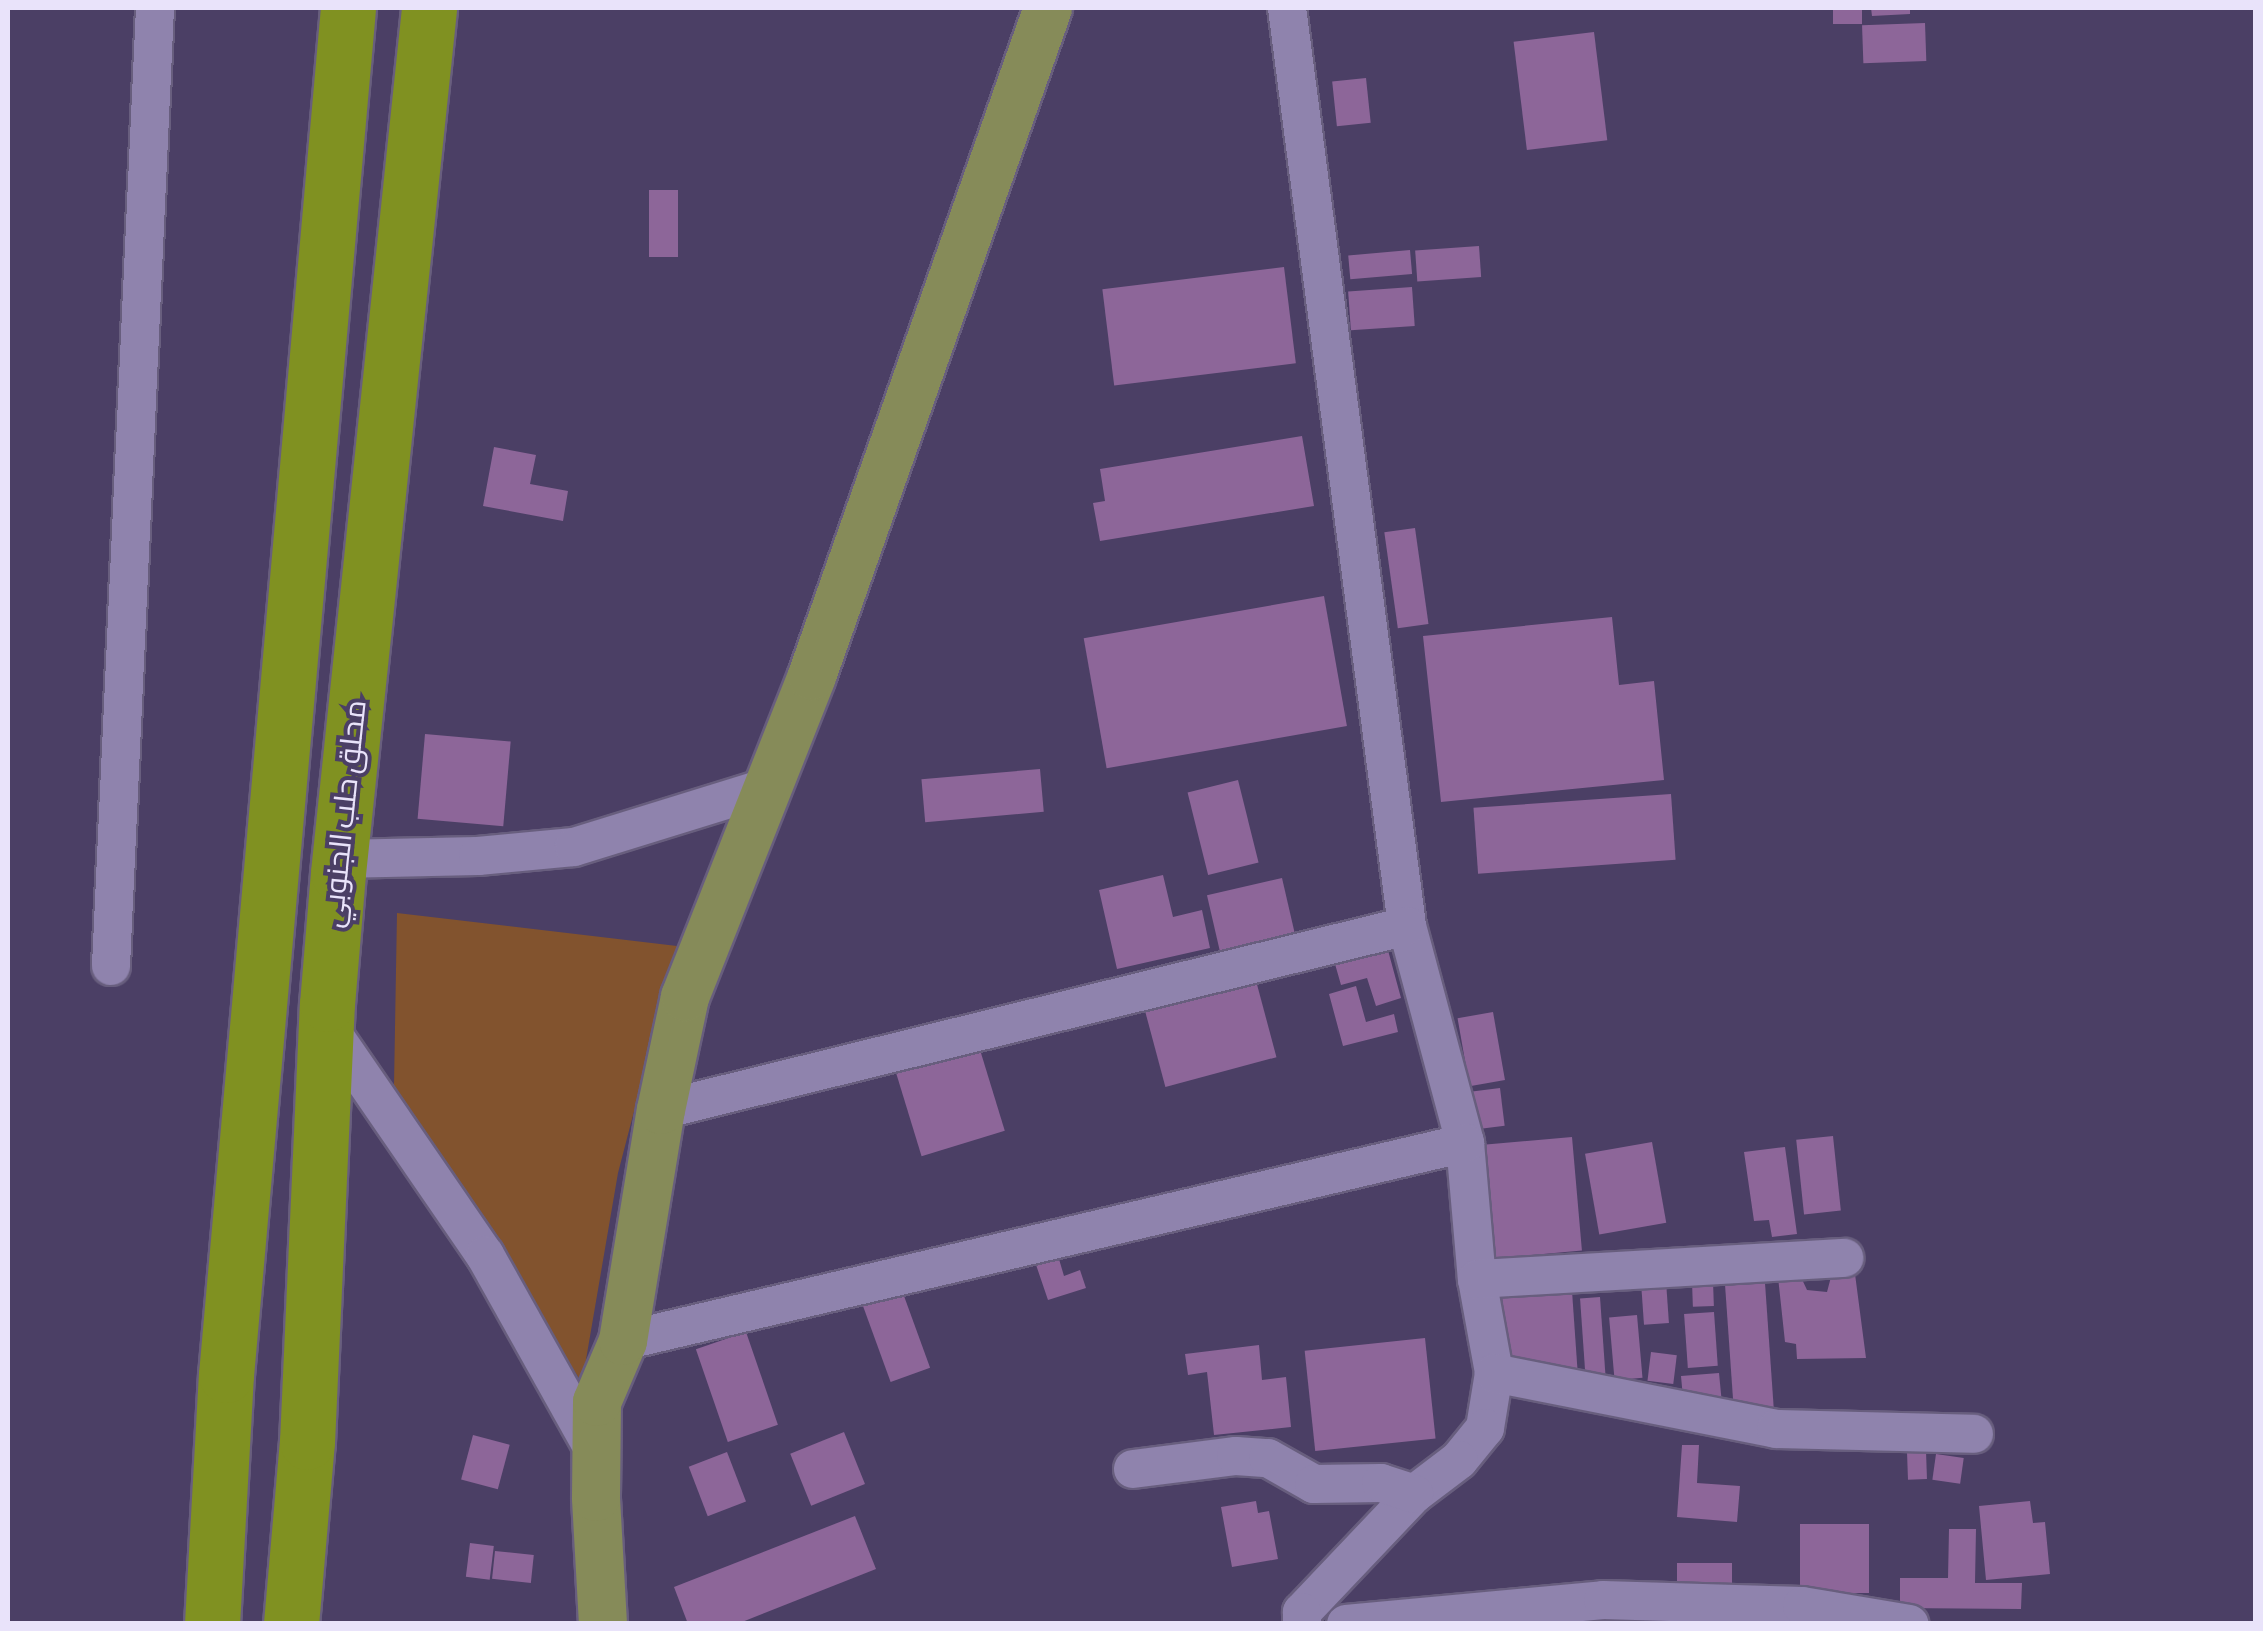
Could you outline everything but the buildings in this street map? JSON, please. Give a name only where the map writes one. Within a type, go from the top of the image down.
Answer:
[{"type":"highway","points":[[212,1624],[226,1375],[348,8]]},
{"type":"highway","name":"محلق حلب الجنوبي","points":[[291,1624],[307,1442],[326,1024],[339,859],[429,8]]},
{"type":"main road","points":[[603,1624],[597,1402],[623,1341],[660,1110],[685,998],[812,676],[1048,8]]},
{"type":"street","points":[[111,966],[155,8]]},
{"type":"street","points":[[1288,8],[1407,926],[1465,1142],[1477,1280],[1494,1373],[1484,1428],[1459,1460],[1414,1494],[1302,1612],[1302,1624]]},
{"type":"street","points":[[339,859],[478,856],[574,847],[768,787]]},
{"type":"street","points":[[660,1110],[1407,926]]},
{"type":"street","points":[[326,1024],[484,1255],[596,1454]]},
{"type":"street","points":[[623,1341],[1465,1142]]},
{"type":"street","points":[[1477,1280],[1844,1258]]},
{"type":"street","points":[[1494,1373],[1776,1428],[1974,1434]]},
{"type":"street","points":[[1132,1470],[1236,1456],[1268,1458],[1314,1484],[1381,1484],[1414,1494]]},
{"type":"street","points":[[1346,1624],[1802,1606],[1909,1624]]},
{"type":"shaded area","points":[[397,913],[677,946],[618,1173],[582,1383],[394,1085]]}]
